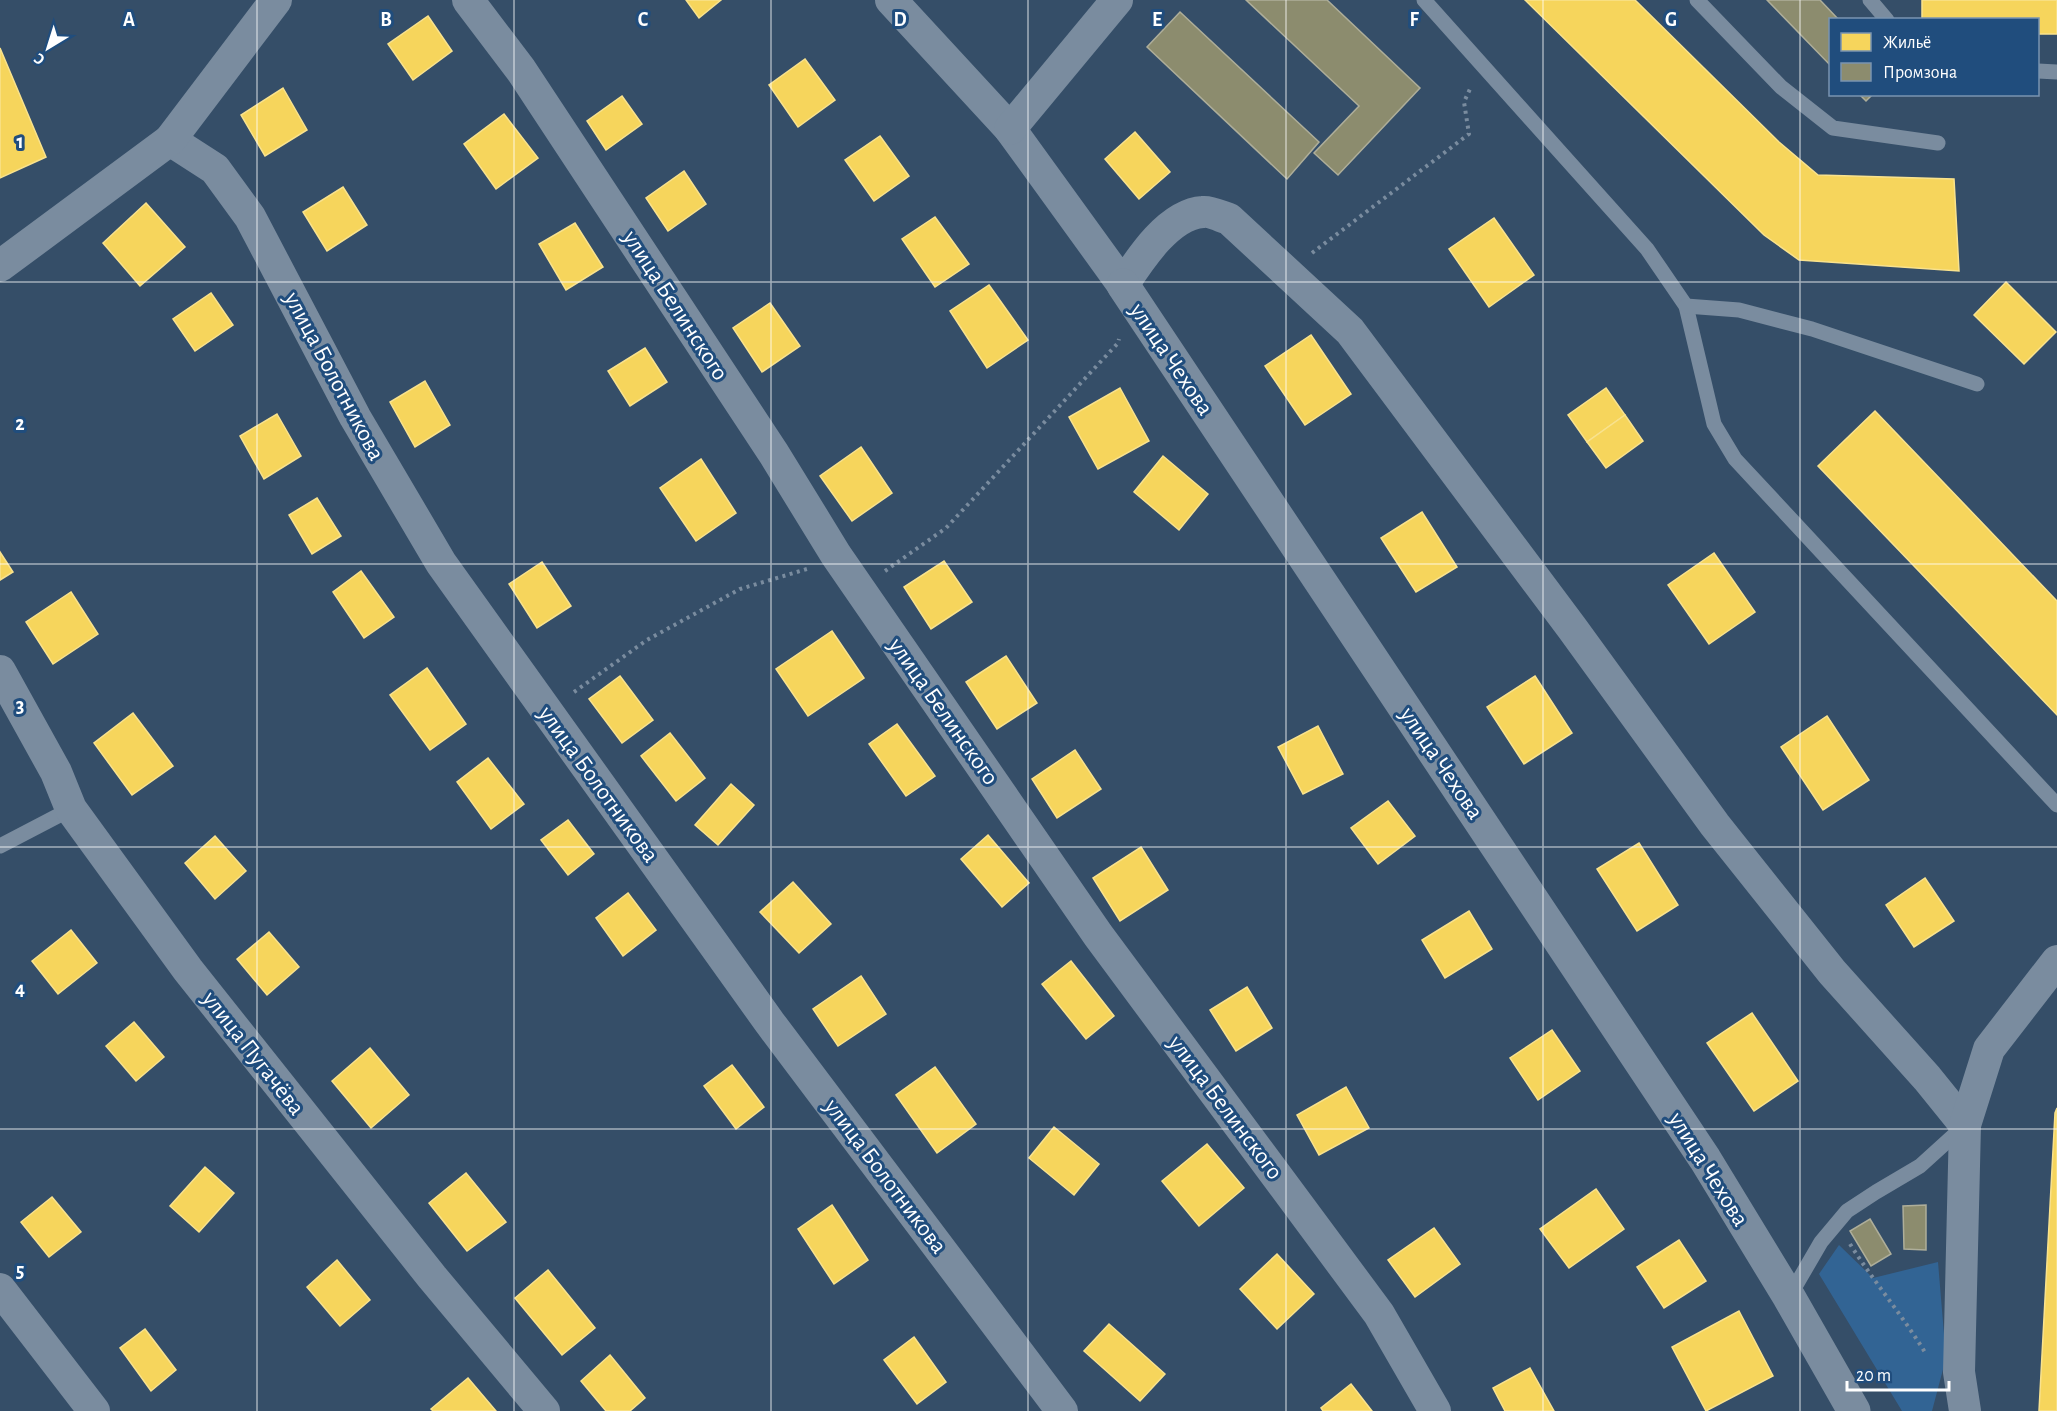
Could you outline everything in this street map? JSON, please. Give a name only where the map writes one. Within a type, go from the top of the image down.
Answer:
[{"type":"street","points":[[0,266],[170,140],[276,0]]},
{"type":"street","name":"улица Белинского","points":[[468,0],[521,70],[774,454],[839,560],[1098,935],[1379,1314],[1435,1411]]},
{"type":"street","points":[[891,0],[1010,129],[1123,285]]},
{"type":"street","points":[[1010,129],[1117,0]]},
{"type":"street","name":"улица Болотникова","points":[[170,140],[214,169],[250,217],[355,417],[441,562],[777,1032],[1062,1411]]},
{"type":"street","name":"улица Чехова","points":[[1854,1411],[1789,1297],[1705,1159],[1123,285],[1141,256],[1179,218],[1204,211],[1229,219],[1350,332],[1572,628],[1715,825],[1832,972],[1927,1078],[1965,1125]]},
{"type":"street","name":"улица Пугачёва","points":[[0,670],[56,772],[71,809],[188,970],[432,1277],[544,1411]]},
{"type":"street","points":[[1965,1411],[1959,1372],[1965,1125],[1989,1049],[2057,961]]},
{"type":"street","points":[[0,1289],[94,1411]]},
{"type":"lane","points":[[1424,0],[1647,249],[1686,306],[1714,424],[1735,459],[2057,805]]},
{"type":"lane","points":[[1697,0],[1781,87],[1833,128],[1938,143]]},
{"type":"lane","points":[[1870,0],[1885,18]]},
{"type":"lane","points":[[2039,71],[2057,72]]},
{"type":"lane","points":[[1686,306],[1739,310],[1812,329],[1977,384]]},
{"type":"lane","points":[[0,846],[71,809]]},
{"type":"lane","points":[[1789,1297],[1821,1242],[1847,1211],[1920,1166],[1965,1125]]},
{"type":"path","points":[[1287,272],[1469,134],[1464,102],[1470,89]]},
{"type":"path","points":[[859,589],[946,528],[1118,343],[1123,285]]},
{"type":"path","points":[[547,711],[646,640],[740,589],[839,560]]},
{"type":"path","points":[[1837,1223],[1865,1268],[1906,1320],[1930,1361]]},
{"type":"shaded area","points":[[1839,1245],[1873,1278],[1938,1262],[1946,1358],[1932,1411],[1902,1411],[1819,1274]]},
{"type":"building: Жильё","points":[[686,0],[721,0],[699,18]]},
{"type":"building: Жильё","points":[[1525,0],[1635,0],[1779,142],[1818,175],[1954,179],[1959,271],[1799,260],[1764,235]]},
{"type":"building: Жильё","points":[[1922,0],[2057,0],[2057,34],[2039,34],[2039,18],[1922,18]]},
{"type":"building: Жильё","points":[[428,16],[452,51],[413,80],[388,44]]},
{"type":"building: Жильё","points":[[0,48],[46,157],[0,178]]},
{"type":"building: Жильё","points":[[805,59],[835,100],[798,127],[769,85]]},
{"type":"building: Жильё","points":[[283,88],[307,130],[265,156],[241,115]]},
{"type":"building: Жильё","points":[[622,96],[642,124],[606,150],[587,121]]},
{"type":"building: Жильё","points":[[504,114],[538,158],[496,189],[464,144]]},
{"type":"building: Жильё","points":[[1135,132],[1170,172],[1139,199],[1105,159]]},
{"type":"building: Жильё","points":[[880,136],[909,176],[874,201],[845,160]]},
{"type":"building: Жильё","points":[[684,171],[706,204],[668,231],[646,198]]},
{"type":"building: Жильё","points":[[343,187],[367,225],[327,251],[303,212]]},
{"type":"building: Жильё","points":[[146,203],[185,247],[140,286],[103,243]]},
{"type":"building: Жильё","points":[[935,217],[969,264],[935,287],[902,239]]},
{"type":"building: Жильё","points":[[1494,218],[1534,275],[1489,307],[1449,249]]},
{"type":"building: Жильё","points":[[575,223],[603,267],[566,290],[539,244]]},
{"type":"building: Жильё","points":[[2006,282],[2056,332],[2024,364],[1974,315]]},
{"type":"building: Жильё","points":[[989,285],[1028,340],[987,368],[950,311]]},
{"type":"building: Жильё","points":[[211,293],[233,325],[195,351],[173,319]]},
{"type":"building: Жильё","points":[[770,303],[800,346],[762,372],[733,328]]},
{"type":"building: Жильё","points":[[1311,335],[1351,394],[1305,425],[1265,366]]},
{"type":"building: Жильё","points":[[645,348],[667,382],[630,406],[608,371]]},
{"type":"building: Жильё","points":[[425,381],[450,425],[415,447],[390,402]]},
{"type":"building: Жильё","points":[[1120,388],[1149,441],[1098,469],[1069,417]]},
{"type":"building: Жильё","points":[[1606,388],[1625,415],[1587,442],[1568,415]]},
{"type":"building: Жильё","points":[[1875,411],[2057,601],[2057,715],[1818,466]]},
{"type":"building: Жильё","points":[[277,414],[301,456],[264,479],[240,436]]},
{"type":"building: Жильё","points":[[1625,415],[1643,441],[1606,468],[1587,442]]},
{"type":"building: Жильё","points":[[861,447],[892,493],[852,521],[820,476]]},
{"type":"building: Жильё","points":[[1163,456],[1208,494],[1179,530],[1134,492]]},
{"type":"building: Жильё","points":[[701,459],[736,513],[696,541],[660,488]]},
{"type":"building: Жильё","points":[[317,498],[341,536],[312,554],[289,515]]},
{"type":"building: Жильё","points":[[1422,512],[1457,567],[1416,592],[1381,538]]},
{"type":"building: Жильё","points":[[0,552],[13,572],[0,580]]},
{"type":"building: Жильё","points":[[1714,553],[1755,612],[1709,644],[1668,585]]},
{"type":"building: Жильё","points":[[944,561],[972,602],[931,629],[904,587]]},
{"type":"building: Жильё","points":[[542,562],[571,606],[537,628],[509,584]]},
{"type":"building: Жильё","points":[[361,571],[394,617],[364,638],[333,592]]},
{"type":"building: Жильё","points":[[71,592],[98,634],[53,664],[26,622]]},
{"type":"building: Жильё","points":[[832,631],[864,678],[808,716],[776,669]]},
{"type":"building: Жильё","points":[[1006,656],[1037,703],[997,729],[966,682]]},
{"type":"building: Жильё","points":[[427,668],[466,724],[430,750],[390,695]]},
{"type":"building: Жильё","points":[[620,676],[653,720],[622,743],[589,699]]},
{"type":"building: Жильё","points":[[1535,676],[1572,733],[1524,764],[1487,707]]},
{"type":"building: Жильё","points":[[133,713],[173,766],[132,795],[94,743]]},
{"type":"building: Жильё","points":[[1827,716],[1869,780],[1823,810],[1781,747]]},
{"type":"building: Жильё","points":[[897,724],[935,776],[906,796],[869,744]]},
{"type":"building: Жильё","points":[[1318,726],[1343,774],[1303,794],[1278,747]]},
{"type":"building: Жильё","points":[[670,733],[705,778],[676,801],[641,756]]},
{"type":"building: Жильё","points":[[1075,750],[1101,789],[1057,818],[1032,779]]},
{"type":"building: Жильё","points":[[488,758],[524,804],[491,829],[457,782]]},
{"type":"building: Жильё","points":[[731,784],[754,805],[718,845],[695,825]]},
{"type":"building: Жильё","points":[[1388,801],[1415,836],[1378,864],[1351,828]]},
{"type":"building: Жильё","points":[[568,820],[594,854],[568,875],[541,840]]},
{"type":"building: Жильё","points":[[988,835],[1029,883],[1002,907],[961,859]]},
{"type":"building: Жильё","points":[[215,836],[246,871],[215,899],[185,863]]},
{"type":"building: Жильё","points":[[1639,843],[1678,905],[1637,931],[1597,869]]},
{"type":"building: Жильё","points":[[1141,847],[1168,890],[1120,921],[1093,878]]},
{"type":"building: Жильё","points":[[1925,878],[1954,921],[1914,947],[1886,905]]},
{"type":"building: Жильё","points":[[793,882],[831,924],[799,953],[760,912]]},
{"type":"building: Жильё","points":[[628,893],[656,930],[623,956],[596,918]]},
{"type":"building: Жильё","points":[[1469,911],[1492,949],[1445,978],[1422,940]]},
{"type":"building: Жильё","points":[[71,930],[97,963],[58,994],[32,961]]},
{"type":"building: Жильё","points":[[269,932],[299,967],[267,995],[237,959]]},
{"type":"building: Жильё","points":[[1071,961],[1114,1016],[1086,1039],[1042,984]]},
{"type":"building: Жильё","points":[[861,976],[886,1014],[838,1046],[813,1009]]},
{"type":"building: Жильё","points":[[1247,987],[1272,1028],[1236,1051],[1210,1010]]},
{"type":"building: Жильё","points":[[1752,1013],[1798,1081],[1754,1111],[1707,1043]]},
{"type":"building: Жильё","points":[[134,1022],[164,1057],[136,1081],[106,1046]]},
{"type":"building: Жильё","points":[[1552,1030],[1580,1071],[1538,1100],[1510,1058]]},
{"type":"building: Жильё","points":[[370,1048],[409,1095],[371,1128],[332,1081]]},
{"type":"building: Жильё","points":[[732,1065],[764,1107],[736,1129],[704,1086]]},
{"type":"building: Жильё","points":[[935,1067],[976,1124],[937,1153],[896,1095]]},
{"type":"building: Жильё","points":[[1346,1087],[1369,1128],[1319,1155],[1297,1115]]},
{"type":"building: Жильё","points":[[2057,1108],[2057,1411],[2039,1411],[2055,1113]]},
{"type":"building: Жильё","points":[[1054,1127],[1099,1164],[1074,1195],[1029,1158]]},
{"type":"building: Жильё","points":[[1207,1144],[1244,1188],[1199,1226],[1162,1181]]},
{"type":"building: Жильё","points":[[205,1167],[234,1193],[199,1232],[170,1206]]},
{"type":"building: Жильё","points":[[466,1173],[506,1222],[467,1251],[429,1203]]},
{"type":"building: Жильё","points":[[1596,1189],[1624,1229],[1569,1268],[1540,1229]]},
{"type":"building: Жильё","points":[[52,1197],[81,1232],[49,1257],[21,1222]]},
{"type":"building: Жильё","points":[[832,1205],[868,1260],[834,1284],[798,1229]]},
{"type":"building: Жильё","points":[[1434,1228],[1460,1264],[1415,1297],[1388,1260]]},
{"type":"building: Жильё","points":[[1679,1240],[1706,1281],[1664,1308],[1637,1267]]},
{"type":"building: Жильё","points":[[1277,1254],[1314,1294],[1277,1329],[1240,1289]]},
{"type":"building: Жильё","points":[[337,1260],[370,1300],[340,1326],[307,1287]]},
{"type":"building: Жильё","points":[[548,1270],[595,1328],[562,1355],[515,1298]]},
{"type":"building: Жильё","points":[[1739,1311],[1773,1376],[1706,1411],[1672,1347]]},
{"type":"building: Жильё","points":[[1109,1324],[1165,1374],[1140,1401],[1084,1351]]},
{"type":"building: Жильё","points":[[145,1329],[176,1370],[151,1391],[120,1348]]},
{"type":"building: Жильё","points":[[914,1337],[946,1382],[917,1404],[884,1360]]},
{"type":"building: Жильё","points":[[610,1355],[645,1398],[630,1411],[606,1411],[581,1381]]},
{"type":"building: Жильё","points":[[1530,1368],[1554,1411],[1505,1411],[1493,1388]]},
{"type":"building: Жильё","points":[[468,1378],[496,1411],[433,1411],[431,1409]]},
{"type":"building: Жильё","points":[[1351,1384],[1372,1411],[1323,1411],[1321,1408]]},
{"type":"building: Промзона","points":[[1246,0],[1327,0],[1420,88],[1338,175],[1314,153],[1359,106]]},
{"type":"building: Промзона","points":[[1767,0],[1820,0],[1837,18],[1829,18],[1829,64]]},
{"type":"building: Промзона","points":[[1180,12],[1319,142],[1287,179],[1147,47]]},
{"type":"building: Промзона","points":[[1861,96],[1871,96],[1866,101]]},
{"type":"building: Промзона","points":[[1926,1205],[1926,1250],[1904,1249],[1903,1206]]},
{"type":"building: Промзона","points":[[1870,1219],[1891,1254],[1871,1266],[1850,1231]]}]
